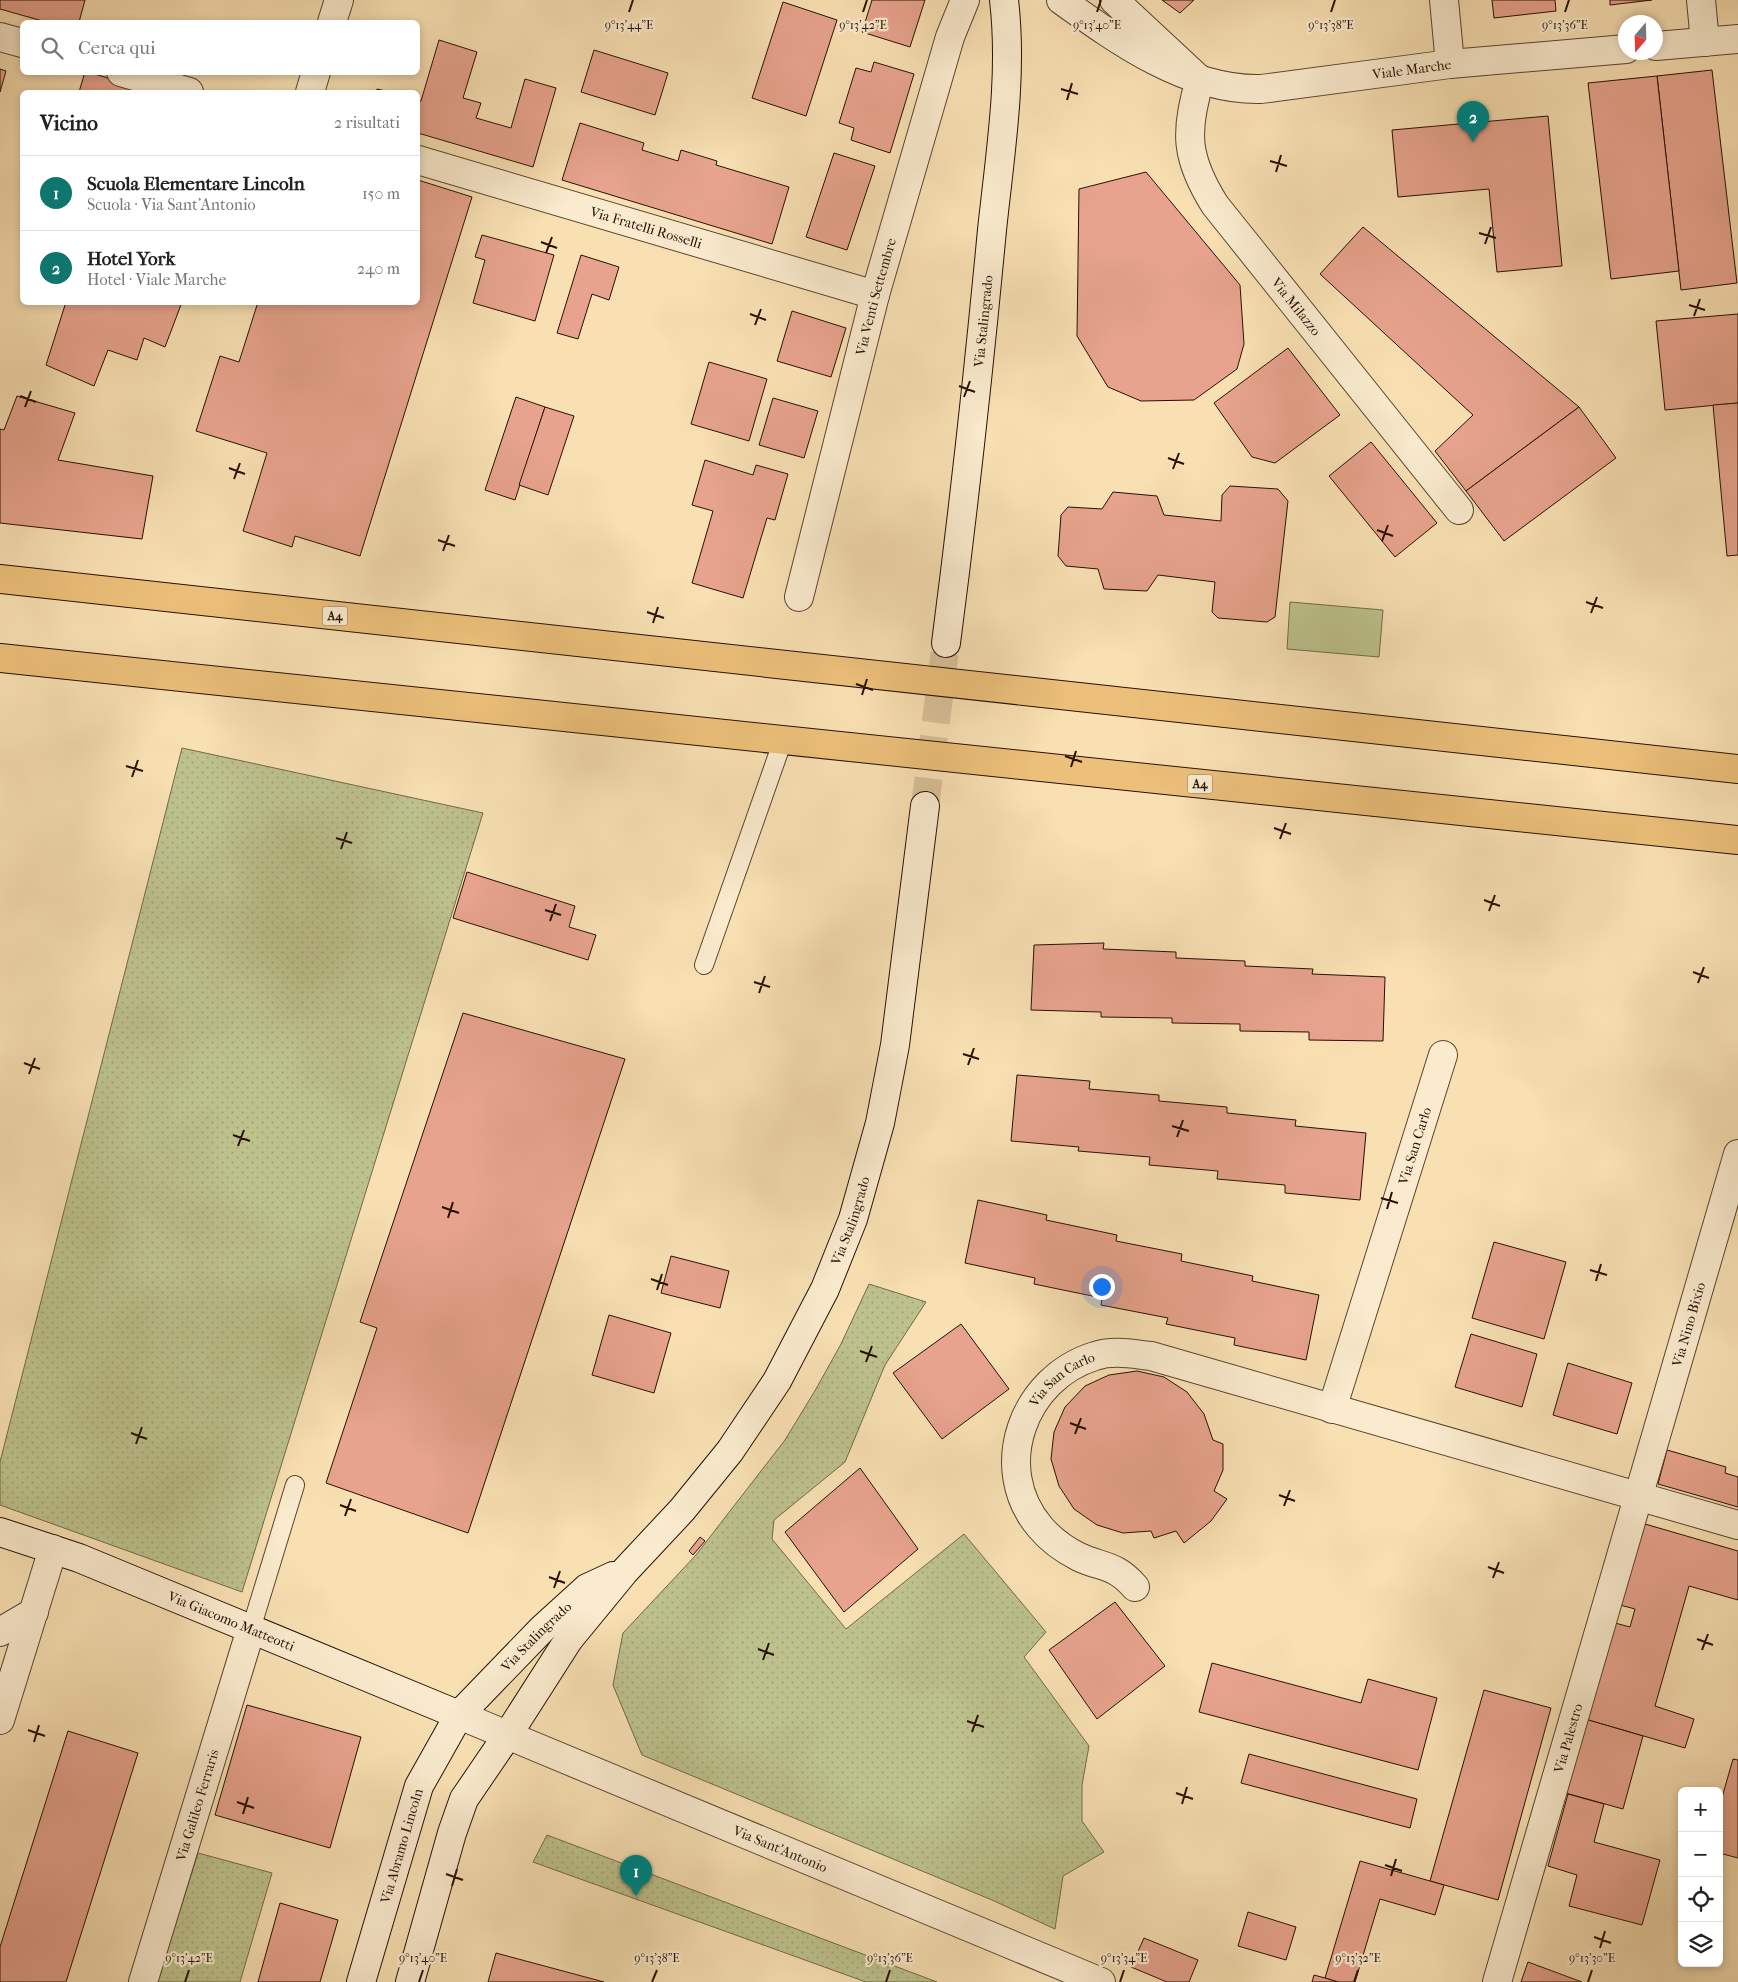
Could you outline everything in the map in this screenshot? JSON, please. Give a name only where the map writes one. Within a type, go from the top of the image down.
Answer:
[{"type":"highway","name":"A4","points":[[0,579],[1738,769]]},
{"type":"highway","name":"A4","points":[[0,658],[1738,840]]},
{"type":"street","points":[[333,20],[339,0]]},
{"type":"street","name":"Via Venti Settembre","points":[[799,597],[875,295],[950,37],[965,0]]},
{"type":"street","name":"Via Stalingrado","points":[[946,643],[962,522],[1007,81],[1007,25],[1004,0]]},
{"type":"street","name":"Viale Marche","points":[[1061,0],[1119,40],[1164,64],[1200,80],[1235,89],[1260,89],[1450,64],[1618,50]]},
{"type":"street","name":"Viale Marche","points":[[1114,0],[1200,80]]},
{"type":"street","points":[[1444,0],[1450,64]]},
{"type":"street","points":[[1701,0],[1705,42]]},
{"type":"street","points":[[0,37],[20,43]]},
{"type":"street","points":[[1663,45],[1738,39]]},
{"type":"street","points":[[131,75],[182,90]]},
{"type":"street","points":[[311,90],[315,75]]},
{"type":"street","name":"Via Milazzo","points":[[1200,80],[1191,115],[1190,141],[1193,160],[1206,192],[1238,236],[1459,510]]},
{"type":"street","name":"Via Fratelli Rosselli","points":[[420,161],[875,295]]},
{"type":"street","name":"Via Stalingrado","points":[[507,1736],[569,1639],[624,1572],[682,1510],[756,1415],[777,1381],[825,1289],[853,1219],[880,1123],[895,1045],[925,806]]},
{"type":"street","name":"Via San Carlo","points":[[1332,1409],[1444,1054]]},
{"type":"street","name":"Via Nino Bixio","points":[[1638,1495],[1738,1154]]},
{"type":"street","name":"Via San Carlo","points":[[1135,1587],[1114,1568],[1079,1557],[1055,1542],[1040,1527],[1029,1511],[1018,1478],[1016,1453],[1019,1433],[1027,1410],[1038,1394],[1056,1376],[1077,1363],[1096,1356],[1116,1352],[1151,1356],[1738,1525]]},
{"type":"street","name":"Via Palestro","points":[[1497,1982],[1638,1495]]},
{"type":"street","name":"Via Giacomo Matteotti","points":[[0,1532],[53,1550],[459,1715]]},
{"type":"street","points":[[0,1720],[53,1550]]},
{"type":"street","name":"Via Stalingrado","points":[[459,1715],[543,1628],[587,1588],[624,1572]]},
{"type":"street","points":[[0,1632],[34,1612]]},
{"type":"street","name":"Via Galileo Ferraris","points":[[143,1982],[251,1629]]},
{"type":"street","name":"Via Sant'Antonio","points":[[459,1715],[1101,1982]]},
{"type":"street","name":"Via Abramo Lincoln","points":[[361,1982],[419,1786],[459,1715]]},
{"type":"street","points":[[410,1982],[452,1833],[464,1799],[507,1736]]},
{"type":"lane","points":[[704,965],[783,740]]},
{"type":"lane","points":[[251,1629],[295,1485]]},
{"type":"green space","points":[[1290,602],[1383,610],[1379,657],[1287,649]]},
{"type":"green space","points":[[182,748],[483,813],[242,1592],[0,1505],[0,1462]]},
{"type":"green space","points":[[869,1284],[926,1302],[885,1365],[845,1462],[774,1520],[772,1539],[846,1629],[964,1534],[1046,1632],[1024,1657],[1089,1746],[1082,1785],[1082,1821],[1104,1852],[1063,1876],[1055,1929],[992,1900],[642,1755],[613,1685],[623,1633],[696,1555],[785,1440],[841,1344]]},
{"type":"green space","points":[[547,1835],[937,1982],[866,1982],[533,1862]]},
{"type":"green space","points":[[198,1853],[272,1873],[240,1982],[157,1982]]},
{"type":"building","points":[[0,0],[85,0],[80,20],[39,20],[0,9]]},
{"type":"building","points":[[872,0],[925,0],[910,47],[862,32]]},
{"type":"building","points":[[1162,0],[1194,0],[1180,13]]},
{"type":"building","points":[[1492,0],[1555,0],[1556,11],[1494,18]]},
{"type":"building","points":[[1610,0],[1652,0],[1610,5]]},
{"type":"building","points":[[783,2],[837,20],[806,116],[752,98]]},
{"type":"building","points":[[439,40],[477,52],[463,98],[481,103],[476,118],[511,128],[525,79],[556,88],[533,167],[420,134],[421,101]]},
{"type":"building","points":[[594,50],[668,73],[655,115],[581,92]]},
{"type":"building","points":[[874,62],[914,74],[890,153],[851,140],[854,128],[839,123],[856,68],[871,72]]},
{"type":"building","points":[[0,69],[6,71],[0,92]]},
{"type":"building","points":[[1712,70],[1737,283],[1681,290],[1657,76]]},
{"type":"building","points":[[84,75],[98,75],[147,90],[80,90]]},
{"type":"building","points":[[1657,76],[1679,271],[1611,279],[1588,83]]},
{"type":"building","points":[[1548,116],[1562,266],[1497,272],[1489,189],[1398,197],[1392,130]]},
{"type":"building","points":[[580,123],[644,143],[642,150],[678,161],[681,150],[717,161],[716,165],[789,187],[772,244],[562,180]]},
{"type":"building","points":[[834,153],[875,166],[847,250],[806,237]]},
{"type":"building","points":[[1146,172],[1240,285],[1244,344],[1237,369],[1194,400],[1141,401],[1108,387],[1077,336],[1079,189]]},
{"type":"building","points":[[420,181],[472,197],[360,556],[295,536],[292,547],[243,531],[267,453],[196,431],[220,356],[239,362],[257,305],[420,305]]},
{"type":"building","points":[[1363,227],[1579,407],[1466,491],[1435,451],[1473,415],[1320,274]]},
{"type":"building","points":[[482,235],[554,255],[535,321],[473,303],[485,260],[475,257]]},
{"type":"building","points":[[581,255],[619,267],[609,300],[592,294],[578,339],[557,333]]},
{"type":"building","points":[[65,305],[181,305],[165,347],[144,338],[137,360],[108,350],[94,386],[46,365]]},
{"type":"building","points":[[792,311],[846,328],[831,377],[777,361]]},
{"type":"building","points":[[1738,314],[1738,403],[1665,410],[1656,321]]},
{"type":"building","points":[[1288,348],[1340,415],[1275,463],[1252,457],[1214,403]]},
{"type":"building","points":[[709,362],[767,379],[749,441],[691,424]]},
{"type":"building","points":[[17,396],[75,413],[58,460],[153,476],[142,539],[0,523],[0,429],[4,430]]},
{"type":"building","points":[[516,397],[545,407],[515,500],[485,490]]},
{"type":"building","points":[[773,398],[818,411],[804,458],[759,445]]},
{"type":"building","points":[[1738,403],[1738,555],[1727,556],[1713,405]]},
{"type":"building","points":[[545,407],[574,416],[548,495],[519,485]]},
{"type":"building","points":[[1579,407],[1616,458],[1504,541],[1466,491]]},
{"type":"building","points":[[1371,442],[1437,523],[1395,557],[1329,476]]},
{"type":"building","points":[[705,460],[753,475],[756,465],[788,474],[775,520],[767,518],[743,598],[692,583],[713,511],[692,505]]},
{"type":"building","points":[[1230,486],[1278,489],[1288,501],[1275,617],[1267,622],[1218,618],[1212,612],[1215,582],[1158,575],[1147,591],[1104,589],[1098,569],[1066,566],[1058,556],[1061,515],[1068,507],[1102,509],[1113,492],[1157,496],[1164,515],[1221,521],[1222,495]]},
{"type":"building","points":[[467,872],[575,906],[569,927],[596,935],[588,960],[453,918]]},
{"type":"building","points":[[1104,943],[1103,949],[1176,952],[1176,958],[1245,961],[1245,966],[1313,969],[1312,974],[1385,977],[1383,1041],[1309,1040],[1309,1032],[1240,1031],[1240,1024],[1172,1023],[1172,1018],[1101,1017],[1101,1012],[1031,1010],[1034,945]]},
{"type":"building","points":[[463,1013],[625,1059],[468,1533],[326,1483],[377,1328],[360,1322]]},
{"type":"building","points":[[1017,1075],[1090,1081],[1089,1089],[1159,1095],[1159,1101],[1227,1107],[1227,1113],[1296,1120],[1295,1126],[1366,1133],[1360,1200],[1285,1193],[1285,1185],[1217,1179],[1218,1171],[1149,1165],[1150,1157],[1078,1151],[1079,1147],[1011,1141]]},
{"type":"building","points":[[978,1200],[1047,1215],[1046,1220],[1117,1235],[1116,1241],[1182,1254],[1181,1261],[1253,1276],[1252,1281],[1319,1295],[1306,1360],[1234,1345],[1235,1338],[1166,1324],[1168,1318],[1101,1305],[1102,1298],[1034,1284],[1035,1278],[965,1263]]},
{"type":"building","points":[[1494,1242],[1566,1262],[1544,1339],[1472,1318]]},
{"type":"building","points":[[671,1256],[729,1271],[720,1308],[661,1293]]},
{"type":"building","points":[[609,1315],[671,1333],[654,1393],[592,1375]]},
{"type":"building","points":[[961,1324],[1009,1389],[942,1439],[893,1373]]},
{"type":"building","points":[[1471,1334],[1537,1354],[1522,1407],[1455,1387]]},
{"type":"building","points":[[1568,1363],[1632,1383],[1617,1434],[1553,1415]]},
{"type":"building","points":[[1137,1371],[1164,1377],[1187,1392],[1204,1414],[1213,1440],[1223,1444],[1223,1470],[1214,1491],[1227,1499],[1211,1521],[1184,1543],[1176,1531],[1154,1538],[1151,1531],[1123,1533],[1097,1525],[1074,1509],[1059,1486],[1051,1459],[1054,1432],[1065,1407],[1085,1386],[1109,1375]]},
{"type":"building","points":[[1667,1450],[1726,1467],[1725,1473],[1738,1477],[1738,1507],[1658,1484]]},
{"type":"building","points":[[860,1468],[918,1549],[844,1612],[785,1532]]},
{"type":"building","points":[[1645,1524],[1738,1551],[1738,1600],[1689,1586],[1655,1706],[1694,1719],[1685,1748],[1585,1719],[1615,1623],[1630,1627],[1635,1609],[1620,1605]]},
{"type":"building","points":[[700,1537],[705,1541],[693,1555],[689,1551]]},
{"type":"building","points":[[1115,1602],[1165,1666],[1097,1719],[1049,1650]]},
{"type":"building","points":[[1212,1663],[1361,1703],[1368,1679],[1437,1698],[1418,1770],[1199,1712]]},
{"type":"building","points":[[1484,1690],[1551,1708],[1498,1900],[1430,1881]]},
{"type":"building","points":[[247,1705],[361,1737],[330,1848],[215,1815]]},
{"type":"building","points":[[1585,1719],[1643,1736],[1623,1809],[1562,1792]]},
{"type":"building","points":[[68,1731],[138,1753],[66,1982],[0,1982],[0,1947]]},
{"type":"building","points":[[1249,1754],[1417,1799],[1410,1828],[1241,1783]]},
{"type":"building","points":[[1733,1759],[1738,1760],[1738,1858],[1723,1854],[1723,1794]]},
{"type":"building","points":[[1568,1794],[1604,1804],[1594,1842],[1660,1860],[1642,1925],[1569,1906],[1577,1875],[1548,1866]]},
{"type":"building","points":[[1360,1861],[1444,1885],[1435,1915],[1380,1899],[1355,1982],[1338,1982],[1325,1978]]},
{"type":"building","points":[[280,1903],[338,1920],[320,1982],[258,1982]]},
{"type":"building","points":[[1248,1912],[1296,1927],[1286,1960],[1238,1946]]},
{"type":"building","points":[[1144,1938],[1198,1960],[1189,1982],[1167,1982],[1131,1967]]},
{"type":"building","points":[[496,1953],[604,1982],[488,1982]]},
{"type":"building","points":[[1528,1962],[1582,1982],[1521,1982]]},
{"type":"building","points":[[1314,1975],[1325,1978],[1338,1982],[1312,1982]]},
{"type":"tunnel","points":[[925,806],[946,643]]},
{"type":"place","name":"Hotel York","points":[[1473,142]]},
{"type":"place","name":"Scuola Elementare Lincoln","points":[[636,1896]]}]
